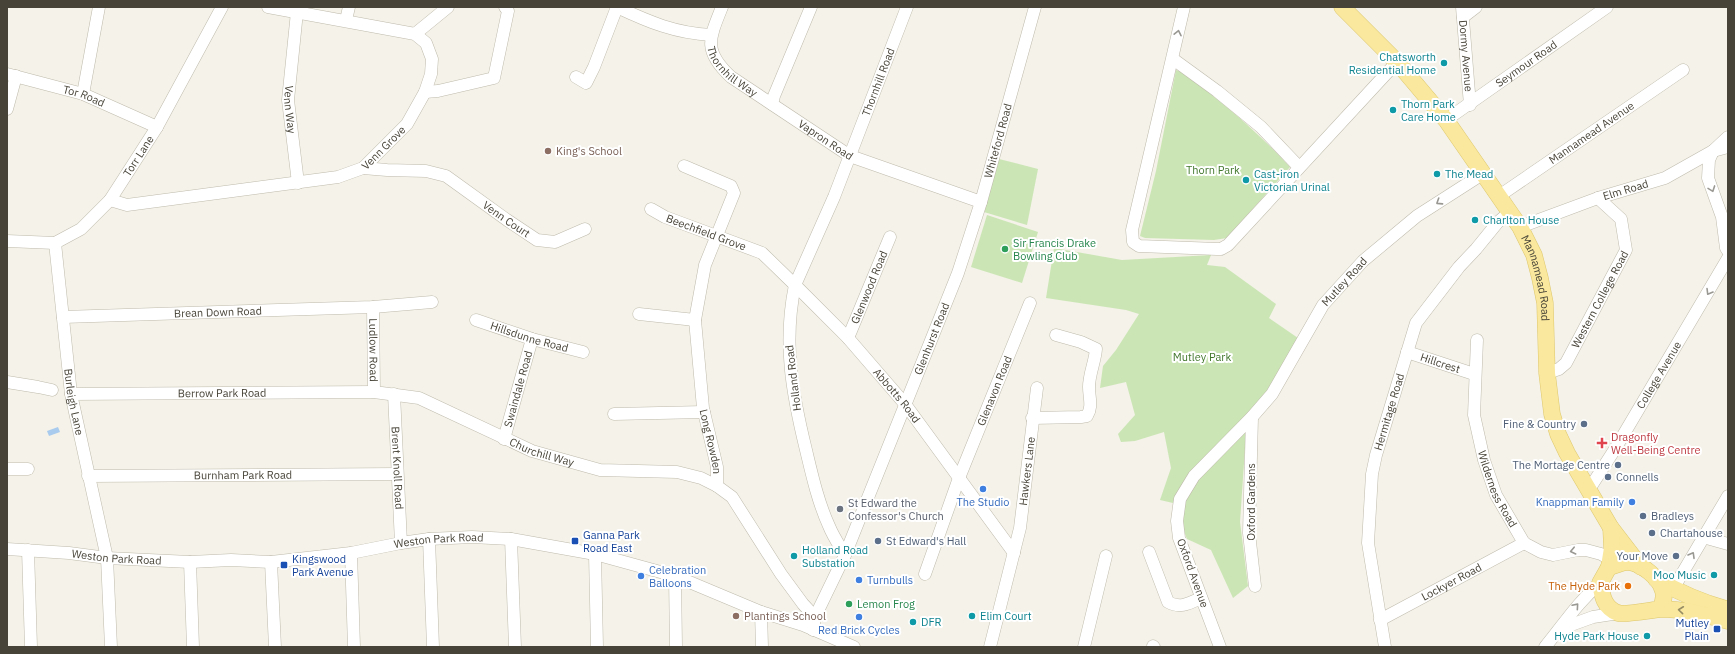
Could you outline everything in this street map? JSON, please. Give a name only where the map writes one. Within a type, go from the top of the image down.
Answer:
[{"type":"main road","name":"Mannamead Road","points":[[1342,7],[1397,62],[1446,120],[1520,227],[1534,254],[1545,303],[1547,373],[1552,414],[1558,434],[1588,491],[1611,528],[1641,567]]},
{"type":"main road","name":"Mannamead Road","points":[[1610,563],[1612,548],[1611,528]]},
{"type":"main road","points":[[1728,610],[1699,601],[1673,589],[1656,579],[1641,567],[1627,562],[1610,563],[1600,583],[1603,599],[1608,607],[1619,613],[1660,609],[1682,610],[1728,621]]},
{"type":"main road","points":[[1656,579],[1663,590],[1664,600],[1660,609]]},
{"type":"street","points":[[83,94],[99,7]]},
{"type":"street","name":"Torr Lane","points":[[8,244],[55,243],[81,229],[110,200],[157,127],[222,7]]},
{"type":"street","points":[[268,7],[346,20],[415,34],[448,7]]},
{"type":"street","points":[[346,20],[349,7]]},
{"type":"street","points":[[425,92],[438,91],[494,78],[508,11],[505,7]]},
{"type":"street","points":[[586,83],[594,67],[617,7],[650,23],[673,30],[689,34],[711,35]]},
{"type":"street","name":"Thornhill Way","points":[[722,7],[711,35],[711,44],[719,66],[731,77],[772,104]]},
{"type":"street","points":[[772,104],[811,7]]},
{"type":"street","name":"Thornhill Road","points":[[850,156],[907,7]]},
{"type":"street","name":"Whiteford Road","points":[[958,273],[981,202],[1035,7]]},
{"type":"street","points":[[1184,7],[1132,230],[1133,242],[1139,246],[1221,249],[1228,245],[1397,62]]},
{"type":"street","points":[[1463,12],[1476,7]]},
{"type":"street","name":"Seymour Road","points":[[1446,120],[1470,105],[1607,7]]},
{"type":"street","name":"Venn Way","points":[[297,12],[288,100],[298,183]]},
{"type":"street","name":"Dormy Avenue","points":[[1463,12],[1470,105]]},
{"type":"street","name":"Venn Grove","points":[[110,200],[127,205],[338,177],[362,168],[407,124],[425,92],[432,74],[432,59],[426,43],[415,34]]},
{"type":"street","points":[[1173,59],[1218,91],[1261,127],[1299,167]]},
{"type":"street","name":"Mannamead Avenue","points":[[1499,196],[1683,70]]},
{"type":"street","points":[[7,109],[12,75]]},
{"type":"street","name":"Tor Road","points":[[12,75],[83,94],[157,127]]},
{"type":"street","name":"Vapron Road","points":[[772,104],[850,156],[981,202]]},
{"type":"street","points":[[1728,137],[1713,151],[1708,160],[1708,178],[1722,217],[1726,248],[1728,251]]},
{"type":"street","name":"Elm Road","points":[[1520,227],[1598,198],[1665,178],[1713,151],[1728,147]]},
{"type":"street","name":"Holland Road","points":[[845,555],[829,525],[811,472],[797,413],[790,371],[788,346],[792,298],[795,285],[830,208],[850,156]]},
{"type":"street","name":"Long Rowden","points":[[684,166],[731,186],[734,193],[715,236],[705,265],[695,320],[704,412],[717,467],[717,486],[732,497],[781,574],[802,604],[815,617]]},
{"type":"street","name":"Venn Court","points":[[362,168],[433,172],[446,176],[537,240],[555,242],[585,228]]},
{"type":"street","name":"Mutley Road","points":[[1248,422],[1272,394],[1323,305],[1363,261],[1417,216],[1484,173]]},
{"type":"street","name":"Western College Road","points":[[1547,373],[1559,369],[1566,363],[1626,250],[1621,219],[1598,198]]},
{"type":"street","name":"Beechfield Grove","points":[[651,209],[665,217],[762,253]]},
{"type":"street","name":"Hermitage Road","points":[[1384,644],[1368,544],[1372,474],[1376,455],[1416,323],[1459,267],[1498,222],[1510,212]]},
{"type":"street","name":"Glenwood Road","points":[[848,338],[890,237]]},
{"type":"street","name":"Burleigh Lane","points":[[55,243],[71,394],[107,558],[111,647]]},
{"type":"street","name":"Abbotts Road","points":[[762,253],[848,338],[905,404],[1014,553]]},
{"type":"street","name":"College Avenue","points":[[1588,491],[1620,443],[1728,258]]},
{"type":"street","name":"Glenhurst Road","points":[[813,630],[815,617],[845,555],[958,273]]},
{"type":"street","name":"Brean Down Road","points":[[63,317],[373,307],[432,302]]},
{"type":"street","name":"Glenavon Road","points":[[925,574],[959,478],[1030,303]]},
{"type":"street","name":"Ludlow Road","points":[[373,307],[374,392]]},
{"type":"street","points":[[639,314],[695,320]]},
{"type":"street","name":"Hillsdunne Road","points":[[476,320],[532,339],[583,352]]},
{"type":"street","points":[[1032,418],[1081,417],[1087,416],[1089,413],[1091,405],[1089,387],[1090,370],[1096,349],[1081,342],[1056,335]]},
{"type":"street","name":"Swaindale Road","points":[[504,439],[532,339]]},
{"type":"street","name":"Wilderness Road","points":[[1477,340],[1474,374],[1474,415],[1484,460],[1496,495],[1524,543]]},
{"type":"street","name":"Hillcrest","points":[[1407,352],[1474,374]]},
{"type":"street","points":[[7,382],[38,386],[52,390]]},
{"type":"street","name":"Hawkers Lane","points":[[990,647],[1020,528],[1024,504],[1032,418],[1037,388]]},
{"type":"street","name":"Berrow Park Road","points":[[71,394],[374,392]]},
{"type":"street","name":"Churchill Way","points":[[374,392],[419,398],[532,451],[600,470],[677,472],[701,478],[717,486]]},
{"type":"street","name":"Brent Knoll Road","points":[[394,394],[401,542]]},
{"type":"street","points":[[614,414],[704,412]]},
{"type":"street","name":"Oxford Gardens","points":[[1248,422],[1249,533],[1254,586]]},
{"type":"street","name":"Oxford Avenue","points":[[1220,647],[1179,538],[1177,521],[1180,499],[1194,476],[1248,422]]},
{"type":"street","points":[[7,469],[28,468]]},
{"type":"street","name":"Burnham Park Road","points":[[88,476],[397,474]]},
{"type":"street","points":[[1673,589],[1728,496]]},
{"type":"street","name":"Weston Park Road","points":[[7,549],[69,553],[107,558],[190,562],[231,560],[271,562],[351,553],[401,542],[429,539],[472,537],[511,539],[594,554],[675,576],[761,612],[813,630],[850,646]]},
{"type":"street","points":[[1703,537],[1728,544]]},
{"type":"street","points":[[429,539],[434,647]]},
{"type":"street","points":[[511,539],[515,647]]},
{"type":"street","points":[[1524,543],[1532,548],[1553,555],[1586,550],[1601,554],[1610,563]]},
{"type":"street","name":"Lockyer Road","points":[[1380,620],[1524,543]]},
{"type":"street","points":[[28,550],[31,647]]},
{"type":"street","points":[[1149,552],[1168,602],[1174,605],[1184,605],[1202,598]]},
{"type":"street","points":[[351,553],[354,647]]},
{"type":"street","points":[[594,554],[597,647]]},
{"type":"street","points":[[1084,647],[1106,556]]},
{"type":"street","points":[[190,562],[193,647]]},
{"type":"street","points":[[271,562],[274,647]]},
{"type":"street","points":[[675,576],[676,647]]},
{"type":"street","points":[[1545,647],[1557,633],[1568,615],[1586,595],[1600,583]]},
{"type":"street","points":[[761,612],[762,647]]},
{"type":"street","points":[[1557,633],[1571,625],[1593,617],[1619,613]]},
{"type":"green space","name":"Thorn Park","points":[[1176,70],[1182,72],[1211,94],[1265,141],[1290,167],[1227,238],[1214,240],[1145,238],[1140,236],[1156,171]]},
{"type":"green space","points":[[999,159],[1038,169],[1027,225],[984,212]]},
{"type":"green space","name":"Sir Francis Drake Bowling Club","points":[[987,215],[1038,232],[1022,283],[971,267]]},
{"type":"green space","name":"Mutley Park","points":[[1054,248],[1122,260],[1211,255],[1207,265],[1225,267],[1276,304],[1269,318],[1298,338],[1270,393],[1247,419],[1240,522],[1248,586],[1233,598],[1211,550],[1187,539],[1173,503],[1160,500],[1171,468],[1164,432],[1135,441],[1121,442],[1118,434],[1135,415],[1126,382],[1100,388],[1103,366],[1116,350],[1139,314],[1126,310],[1046,298]]},
{"type":"water","points":[[58,427],[60,432],[49,436],[47,431]]},
{"type":"place","name":"Chatsworth Residential Home","points":[[1444,63]]},
{"type":"place","name":"Thorn Park Care Home","points":[[1393,110]]},
{"type":"place","name":"King's School","points":[[548,151]]},
{"type":"place","name":"The Mead","points":[[1437,174]]},
{"type":"place","name":"Cast-iron Victorian Urinal","points":[[1246,180]]},
{"type":"place","name":"Charlton House","points":[[1475,220]]},
{"type":"place","name":"Sir Francis Drake Bowling Club","points":[[1005,249]]},
{"type":"place","name":"Fine & Country","points":[[1584,424]]},
{"type":"place","name":"Dragonfly Well-Being Centre","points":[[1602,443]]},
{"type":"place","name":"The Mortage Centre","points":[[1618,465]]},
{"type":"place","name":"Connells","points":[[1608,477]]},
{"type":"place","name":"The Studio","points":[[983,489]]},
{"type":"place","name":"Knappman Family","points":[[1632,502]]},
{"type":"place","name":"St Edward the Confessor's Church","points":[[840,509]]},
{"type":"place","name":"Bradleys","points":[[1643,516]]},
{"type":"place","name":"Chartahouse","points":[[1652,533]]},
{"type":"place","name":"Ganna Park Road East","points":[[575,541]]},
{"type":"place","name":"St Edward's Hall","points":[[878,541]]},
{"type":"place","name":"Holland Road Substation","points":[[794,556]]},
{"type":"place","name":"Your Move","points":[[1676,556]]},
{"type":"place","name":"Kingswood Park Avenue","points":[[284,565]]},
{"type":"place","name":"Moo Music","points":[[1714,575]]},
{"type":"place","name":"Celebration Balloons","points":[[641,576]]},
{"type":"place","name":"Turnbulls","points":[[859,580]]},
{"type":"place","name":"The Hyde Park","points":[[1628,586]]},
{"type":"place","name":"Lemon Frog","points":[[849,604]]},
{"type":"place","name":"Plantings School","points":[[736,616]]},
{"type":"place","name":"Elim Court","points":[[972,616]]},
{"type":"place","name":"Red Brick Cycles","points":[[859,617]]},
{"type":"place","name":"DFR","points":[[913,622]]},
{"type":"place","name":"Mutley Plain","points":[[1717,629]]},
{"type":"place","name":"Hyde Park House","points":[[1647,636]]}]
